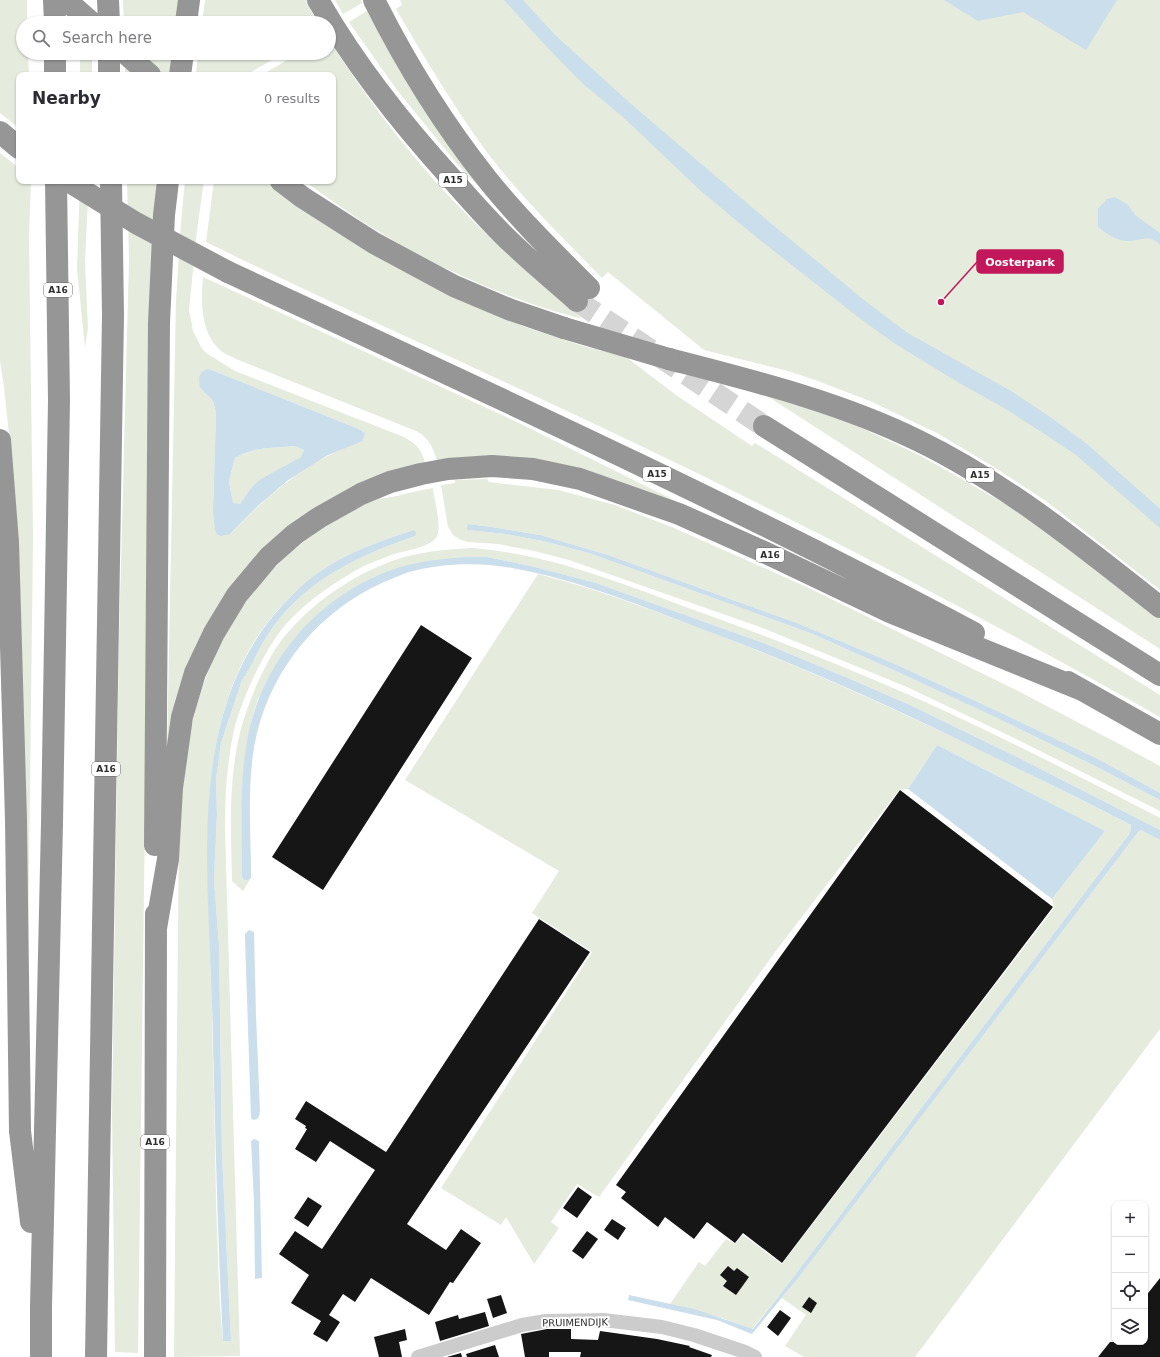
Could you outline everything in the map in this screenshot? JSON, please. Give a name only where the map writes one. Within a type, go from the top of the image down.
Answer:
[{"type":"highway","points":[[54,0],[54,16]]},
{"type":"highway","points":[[66,0],[84,16]]},
{"type":"highway","points":[[108,0],[109,16]]},
{"type":"highway","points":[[187,16],[190,0]]},
{"type":"highway","name":"A15","points":[[321,5],[328,16]]},
{"type":"highway","name":"A15","points":[[336,29],[394,111],[453,181],[515,246],[583,295],[538,237],[487,179],[444,120],[404,56],[378,8]]},
{"type":"highway","points":[[55,60],[55,72]]},
{"type":"highway","points":[[109,60],[109,72]]},
{"type":"highway","points":[[133,60],[147,72]]},
{"type":"highway","points":[[180,72],[182,60]]},
{"type":"highway","points":[[0,132],[16,145]]},
{"type":"highway","name":"A16","points":[[41,1357],[59,408],[56,184]]},
{"type":"highway","name":"A15","points":[[73,184],[136,223],[228,272],[562,428],[869,577],[1080,689],[1160,734]]},
{"type":"highway","name":"A16","points":[[96,1357],[113,315],[111,184]]},
{"type":"highway","name":"A16","points":[[155,1357],[155,823],[159,323],[164,215],[168,184]]},
{"type":"highway","name":"A15","points":[[284,184],[374,243],[454,286],[511,310],[564,328],[669,359],[785,390],[867,418],[919,441],[971,470],[1038,514],[1160,607]]},
{"type":"highway","points":[[764,426],[1160,675]]},
{"type":"highway","name":"A16","points":[[0,440],[8,542],[16,820],[20,1131],[41,1307]]},
{"type":"highway","name":"A16","points":[[156,928],[168,859],[172,788],[182,717],[195,673],[214,633],[236,595],[269,557],[296,534],[320,517],[361,494],[390,482],[448,469],[492,466],[533,469],[580,479],[679,514],[890,612],[1080,689]]},
{"type":"street","name":"PRUIMENDIJK","points":[[418,1357],[522,1325],[546,1321],[603,1320],[662,1327],[694,1334],[755,1357]]},
{"type":"shaded area","points":[[0,0],[27,0],[27,16],[16,16],[16,60],[28,60],[29,72],[16,72],[16,126],[0,113]]},
{"type":"shaded area","points":[[123,0],[179,0],[177,16],[124,16]]},
{"type":"shaded area","points":[[205,0],[306,0],[314,16],[203,16]]},
{"type":"shaded area","points":[[335,0],[361,0],[362,3],[343,14]]},
{"type":"shaded area","points":[[400,0],[1160,0],[1160,590],[1046,501],[994,467],[937,433],[870,401],[815,380],[788,371],[704,350],[608,272],[602,278],[529,203],[489,155],[452,101],[396,9],[402,5]]},
{"type":"shaded area","points":[[367,11],[392,54],[492,200],[458,165],[397,90],[349,22]]},
{"type":"shaded area","points":[[336,50],[379,112],[434,180],[480,228],[582,319],[508,295],[472,281],[437,264],[369,225],[336,204],[309,184],[336,184],[336,72],[267,72],[287,60],[336,60]]},
{"type":"shaded area","points":[[80,60],[92,60],[92,72],[80,72]]},
{"type":"shaded area","points":[[125,60],[171,60],[170,72],[125,72]]},
{"type":"shaded area","points":[[197,60],[272,60],[251,72],[196,72]]},
{"type":"shaded area","points":[[0,153],[16,166],[16,184],[31,184],[29,239],[33,537],[28,952],[11,453],[0,361]]},
{"type":"shaded area","points":[[80,184],[89,184],[85,261],[88,328],[85,347],[77,269]]},
{"type":"shaded area","points":[[127,184],[159,184],[149,502],[138,1353],[115,1352],[112,1115],[119,640],[129,260]]},
{"type":"shaded area","points":[[185,184],[204,184],[197,230],[189,310],[193,331],[201,347],[206,353],[235,371],[404,437],[419,448],[426,466],[264,552],[167,751],[176,300]],"holes":[[[209,369],[359,429],[365,433],[363,441],[348,446],[320,460],[282,486],[255,509],[230,534],[213,510],[216,413],[213,401],[200,388]]]},
{"type":"shaded area","points":[[214,184],[277,184],[459,299],[525,327],[583,346],[626,357],[676,395],[752,446],[755,443],[1160,695],[1160,717],[1033,646],[774,511],[588,421],[206,242]]},
{"type":"shaded area","points":[[203,277],[519,423],[706,516],[658,497],[438,464],[433,449],[428,441],[416,431],[236,359],[218,348],[212,341],[205,324],[202,305]]},
{"type":"shaded area","points":[[761,392],[849,422],[923,457],[1009,506],[1160,617],[1160,649]]},
{"type":"shaded area","points":[[296,446],[304,450],[302,457],[251,488],[240,504],[233,504],[229,481],[235,458],[242,454],[256,450]]},
{"type":"shaded area","points":[[487,479],[489,482],[558,490],[615,505],[674,528],[809,588],[1018,691],[1160,766],[1160,793],[1098,759],[995,710],[895,664],[797,623],[608,555],[540,535],[468,524],[468,530],[506,534],[543,541],[589,553],[813,634],[995,717],[1093,765],[1160,800],[1160,811],[1014,738],[907,687],[760,627],[569,560],[498,544],[468,542],[459,539],[453,535],[448,527],[441,485],[455,483],[455,480]]},
{"type":"shaded area","points":[[433,488],[439,528],[436,538],[421,547],[391,555],[355,571],[323,591],[295,615],[286,624],[270,646],[249,687],[235,726],[227,777],[225,828],[240,1356],[174,1357],[179,823],[182,781],[189,740],[199,700],[212,662],[230,626],[253,593],[280,562],[313,535],[360,507],[379,499],[395,497]],"holes":[[[414,530],[415,536],[355,560],[319,582],[302,595],[287,610],[268,633],[242,680],[221,743],[216,780],[217,814],[214,880],[219,946],[222,1154],[231,1341],[223,1341],[219,1289],[216,1200],[212,972],[208,856],[209,807],[214,757],[224,710],[241,665],[266,624],[301,587],[326,567],[361,549]]]},
{"type":"shaded area","points":[[473,548],[528,556],[579,569],[747,629],[851,670],[981,728],[1160,818],[1160,830],[1019,758],[910,705],[766,644],[596,583],[531,566],[487,557],[466,557],[414,564],[374,577],[350,591],[329,606],[258,699],[247,743],[242,787],[242,877],[244,880],[251,878],[243,891],[232,881],[231,806],[236,751],[247,709],[264,669],[277,646],[296,624],[323,599],[338,588],[370,570],[413,555]]},
{"type":"shaded area","points":[[538,574],[635,604],[804,670],[969,744],[1131,825],[1130,833],[779,1296],[752,1329],[722,1318],[670,1304],[699,1262],[705,1266],[726,1239],[735,1244],[743,1235],[782,1264],[1054,908],[1052,899],[1105,831],[937,745],[908,789],[900,789],[775,952],[599,1197],[577,1184],[551,1222],[559,1228],[534,1264],[506,1217],[501,1225],[441,1188],[592,952],[532,913],[559,871],[405,780]]},
{"type":"shaded area","points":[[1141,830],[1160,840],[1160,1029],[915,1357],[804,1357],[785,1346],[806,1315],[782,1298]]},
{"type":"water","points":[[504,0],[523,0],[555,35],[631,104],[768,221],[864,300],[906,332],[1011,391],[1087,444],[1160,509],[1160,528],[1076,455],[1004,408],[954,380],[894,343],[858,317],[756,237],[702,192],[623,117],[582,83]]},
{"type":"water","points":[[944,0],[1117,0],[1086,50],[1023,12],[978,21]]},
{"type":"water","points":[[1115,197],[1128,205],[1135,215],[1160,233],[1160,245],[1156,241],[1149,238],[1127,241],[1115,238],[1098,227],[1098,209],[1107,199]]},
{"type":"water","points":[[209,369],[359,429],[365,433],[363,441],[328,455],[287,481],[259,505],[230,534],[221,536],[217,534],[215,530],[213,510],[216,413],[213,401],[200,388],[199,377],[205,370]],"holes":[[[295,446],[304,450],[301,457],[261,479],[251,488],[240,504],[233,503],[229,481],[235,458],[242,454],[264,449]]]},
{"type":"water","points":[[468,524],[540,535],[608,555],[797,623],[895,664],[1098,759],[1160,793],[1160,800],[995,717],[813,634],[589,553],[543,541],[506,534],[467,530]]},
{"type":"water","points":[[414,530],[416,533],[415,536],[375,551],[336,571],[302,595],[287,610],[268,633],[242,680],[221,743],[216,780],[217,814],[214,880],[219,946],[222,1154],[231,1341],[223,1341],[207,853],[209,802],[215,752],[226,704],[245,658],[273,616],[292,595],[322,570],[340,559],[361,549]]},
{"type":"water","points":[[487,557],[531,566],[596,583],[766,644],[910,705],[1019,758],[1160,830],[1160,840],[1141,830],[1138,832],[798,1278],[752,1334],[717,1320],[628,1300],[629,1295],[694,1309],[753,1329],[1130,833],[1131,825],[890,707],[783,660],[637,604],[588,587],[537,573],[512,568],[460,564],[409,572],[382,583],[359,595],[319,625],[287,664],[264,709],[257,733],[251,769],[250,787],[251,878],[244,880],[242,877],[242,809],[244,758],[254,711],[266,683],[281,657],[299,633],[321,612],[345,593],[371,578],[408,565],[432,560]]},
{"type":"water","points":[[937,745],[1105,831],[1052,899],[908,789]]},
{"type":"water","points":[[249,930],[254,932],[260,1111],[259,1117],[253,1120],[251,1118],[245,938],[245,934]]},
{"type":"water","points":[[254,1139],[259,1141],[262,1278],[255,1279],[254,1202],[251,1141]]},
{"type":"building","points":[[421,625],[472,658],[323,890],[272,857]]},
{"type":"building","points":[[900,790],[1053,907],[782,1263],[743,1233],[735,1243],[707,1222],[694,1239],[665,1217],[658,1227],[621,1198],[626,1192],[616,1185]]},
{"type":"building","points":[[539,919],[590,952],[407,1224],[446,1250],[461,1229],[481,1243],[453,1283],[450,1282],[429,1315],[371,1278],[355,1302],[343,1294],[329,1315],[340,1322],[327,1342],[313,1334],[321,1321],[291,1303],[309,1275],[279,1254],[295,1231],[322,1249],[375,1170],[330,1141],[316,1162],[295,1149],[307,1129],[305,1128],[306,1126],[295,1119],[306,1101],[386,1152]]},
{"type":"building","points":[[578,1187],[592,1197],[577,1218],[563,1208]]},
{"type":"building","points":[[308,1197],[322,1206],[308,1227],[294,1218]]},
{"type":"building","points":[[612,1219],[626,1228],[618,1240],[604,1230]]},
{"type":"building","points":[[587,1231],[598,1239],[583,1259],[572,1251]]},
{"type":"building","points":[[728,1266],[734,1271],[737,1268],[749,1277],[736,1295],[723,1286],[727,1281],[720,1275]]},
{"type":"building","points":[[1160,1278],[1160,1357],[1098,1357],[1110,1342],[1112,1342],[1112,1345],[1148,1345],[1148,1293]]},
{"type":"building","points":[[501,1295],[507,1313],[493,1318],[487,1299]]},
{"type":"building","points":[[809,1297],[817,1303],[811,1313],[802,1307]]},
{"type":"building","points":[[780,1310],[791,1318],[778,1336],[767,1327]]},
{"type":"building","points":[[485,1312],[489,1326],[440,1341],[435,1322],[458,1315],[459,1319]]},
{"type":"building","points":[[405,1329],[407,1340],[399,1342],[402,1357],[379,1357],[374,1337]]},
{"type":"building","points":[[547,1329],[571,1329],[571,1339],[598,1340],[600,1331],[657,1339],[690,1346],[689,1347],[712,1355],[711,1357],[580,1357],[581,1352],[549,1352],[549,1357],[525,1357],[521,1334]]},
{"type":"building","points":[[495,1345],[499,1357],[467,1357],[466,1354]]},
{"type":"building","points":[[461,1353],[462,1357],[447,1357]]},
{"type":"tunnel","points":[[577,301],[764,426]]},
{"type":"place","name":"Oosterpark","points":[[941,302]]}]
